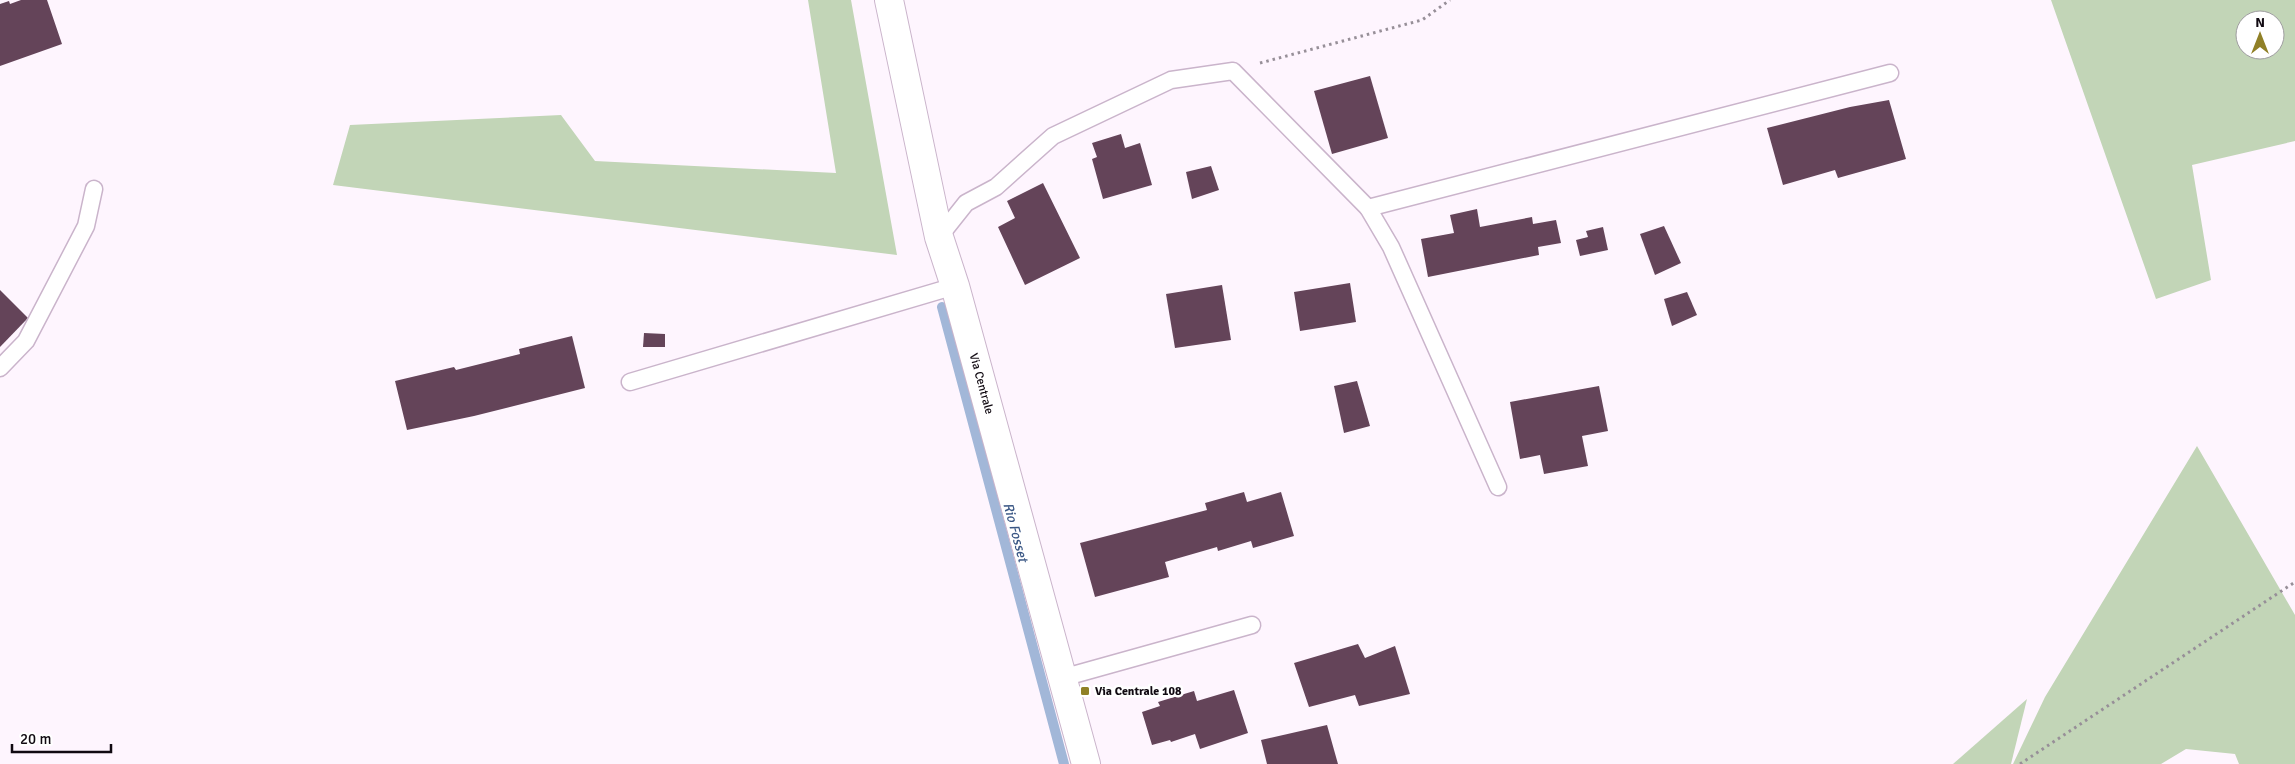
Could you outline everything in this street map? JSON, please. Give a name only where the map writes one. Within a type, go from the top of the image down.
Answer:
[{"type":"street","name":"Via Centrale","points":[[889,0],[939,237],[955,286],[1086,764]]},
{"type":"lane","points":[[939,237],[966,203],[996,187],[1052,136],[1171,80],[1233,71],[1368,208],[1391,248],[1498,487]]},
{"type":"lane","points":[[1368,208],[1890,73]]},
{"type":"lane","points":[[0,368],[26,341],[86,226],[94,189]]},
{"type":"lane","points":[[630,382],[955,286]]},
{"type":"lane","points":[[1062,678],[1252,625]]},
{"type":"path","points":[[1233,71],[1422,20],[1450,0]]},
{"type":"path","points":[[2020,764],[2295,582]]},
{"type":"green space","points":[[808,0],[851,0],[897,255],[333,185],[350,125],[561,115],[595,161],[836,173]]},
{"type":"green space","points":[[2051,0],[2295,0],[2295,141],[2192,165],[2211,280],[2156,299]]},
{"type":"green space","points":[[2197,446],[2295,615],[2295,764],[2239,764],[2235,754],[2186,749],[2161,764],[2013,764],[2045,697]]},
{"type":"green space","points":[[2027,699],[2011,764],[1953,764]]},
{"type":"building","points":[[21,0],[47,0],[62,44],[0,66],[0,4],[9,1],[10,4]]},
{"type":"building","points":[[1370,76],[1388,138],[1332,154],[1314,91]]},
{"type":"building","points":[[1889,100],[1906,159],[1838,178],[1835,170],[1783,185],[1767,128],[1850,107]]},
{"type":"building","points":[[1121,134],[1125,148],[1140,143],[1152,185],[1103,199],[1092,159],[1097,157],[1092,143]]},
{"type":"building","points":[[1211,166],[1219,190],[1192,199],[1186,172]]},
{"type":"building","points":[[1043,183],[1080,258],[1025,285],[998,227],[1015,218],[1007,201]]},
{"type":"building","points":[[1477,209],[1480,227],[1532,217],[1533,224],[1556,220],[1561,243],[1538,247],[1539,255],[1428,277],[1421,239],[1454,233],[1450,215]]},
{"type":"building","points":[[1664,226],[1681,263],[1655,275],[1640,234]]},
{"type":"building","points":[[1603,227],[1608,250],[1580,256],[1576,240],[1588,237],[1586,231]]},
{"type":"building","points":[[1350,283],[1356,322],[1300,331],[1294,292]]},
{"type":"building","points":[[1222,285],[1231,340],[1175,348],[1166,294]]},
{"type":"building","points":[[0,290],[28,318],[0,347]]},
{"type":"building","points":[[1687,292],[1697,315],[1672,326],[1664,299]]},
{"type":"building","points":[[644,333],[665,334],[665,347],[643,347]]},
{"type":"building","points":[[572,336],[585,388],[474,416],[407,430],[395,381],[454,367],[456,370],[520,354],[519,349]]},
{"type":"building","points":[[1357,381],[1370,426],[1344,433],[1334,386]]},
{"type":"building","points":[[1599,386],[1608,431],[1582,436],[1588,466],[1544,474],[1540,455],[1520,459],[1510,402]]},
{"type":"building","points":[[1244,492],[1247,502],[1281,492],[1294,536],[1253,548],[1251,541],[1218,551],[1217,547],[1165,562],[1169,577],[1095,597],[1080,543],[1207,510],[1205,503]]},
{"type":"building","points":[[1358,644],[1365,658],[1395,646],[1410,694],[1359,706],[1355,695],[1309,707],[1294,663]]},
{"type":"building","points":[[1234,690],[1248,733],[1200,749],[1195,734],[1171,742],[1170,740],[1152,745],[1142,712],[1160,706],[1158,702],[1194,691],[1197,701]]},
{"type":"building","points":[[1327,725],[1338,764],[1267,764],[1261,740]]},
{"type":"waterway","name":"Rio Fosset","points":[[942,307],[1064,764]]},
{"type":"place","name":"Via Centrale 108","points":[[1085,691]]}]
